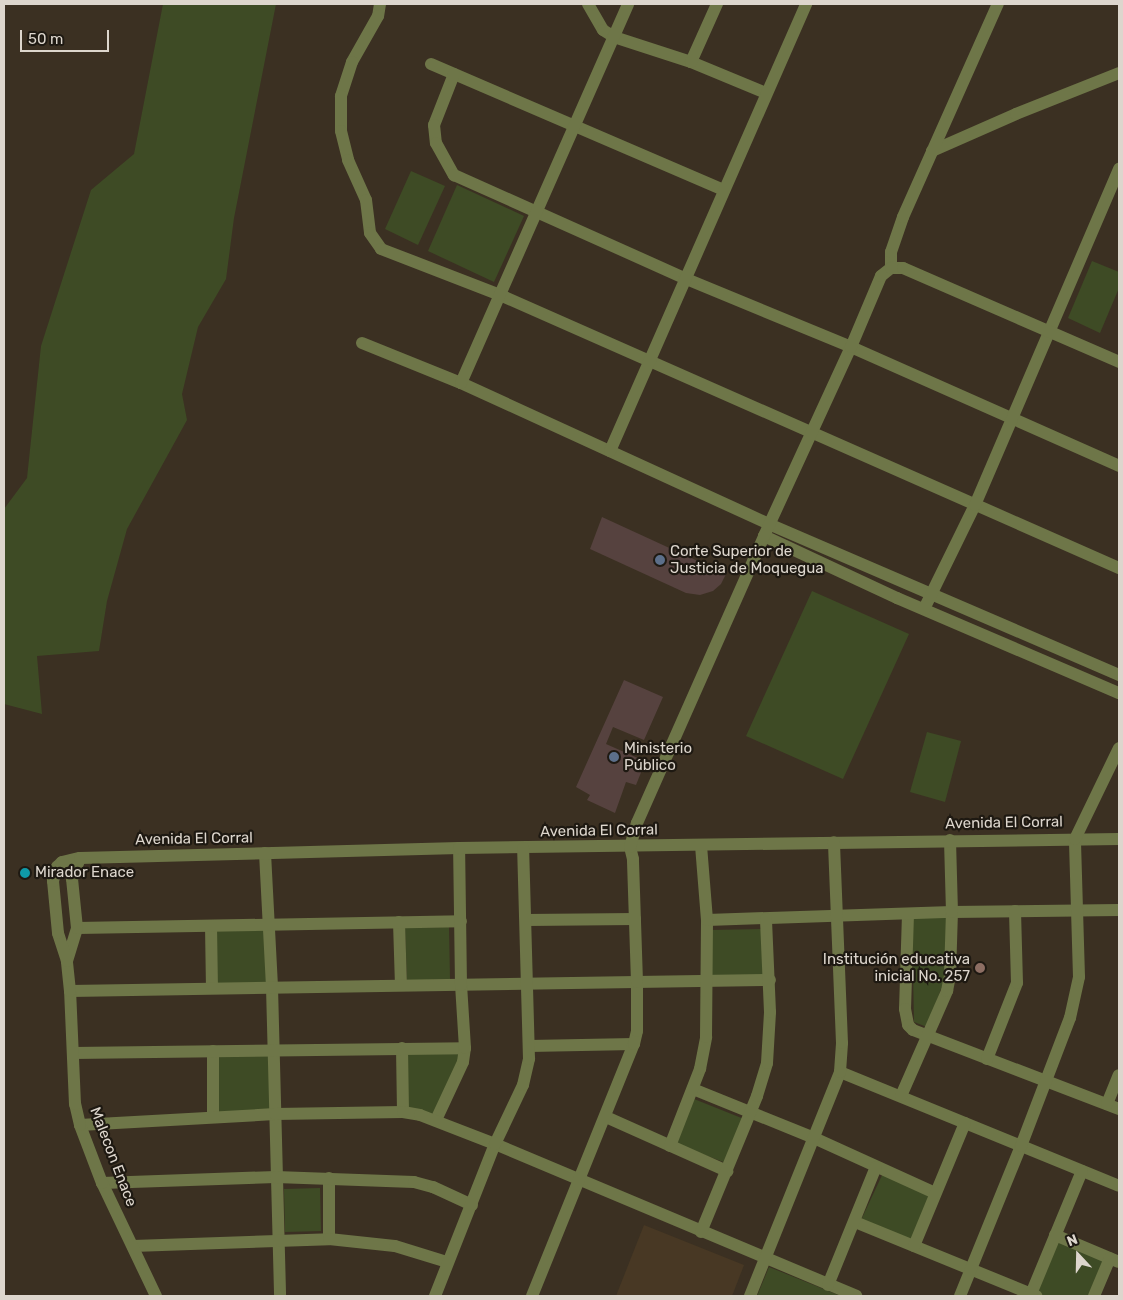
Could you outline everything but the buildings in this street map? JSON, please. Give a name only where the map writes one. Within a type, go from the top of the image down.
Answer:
[{"type":"street","points":[[380,4],[378,16],[352,62],[341,96],[340,131],[348,160],[366,200],[370,233],[381,249],[500,295],[648,362],[814,432],[1119,568]]},
{"type":"street","points":[[588,4],[603,30],[614,37],[691,62],[766,93]]},
{"type":"street","points":[[461,383],[628,4]]},
{"type":"street","points":[[691,62],[717,4]]},
{"type":"street","points":[[610,451],[684,278],[806,4]]},
{"type":"street","points":[[891,268],[892,245],[998,4]]},
{"type":"street","points":[[431,64],[573,127],[723,190]]},
{"type":"street","points":[[932,151],[1016,114],[1119,73]]},
{"type":"street","points":[[454,74],[434,125],[436,143],[454,175],[684,278],[851,347],[1119,466]]},
{"type":"street","points":[[924,609],[930,593],[975,505],[1119,168]]},
{"type":"street","points":[[532,1296],[634,1044],[637,1030],[637,982],[633,860],[630,847],[638,823],[764,536],[771,525],[814,432],[881,276],[891,268],[903,268],[1119,362]]},
{"type":"street","points":[[362,343],[461,383],[771,525],[1119,675]]},
{"type":"street","points":[[764,536],[924,609],[1119,693]]},
{"type":"street","points":[[960,1296],[1021,1146],[1070,1018],[1079,976],[1075,839],[1119,748]]},
{"type":"street","name":"Avenida El Corral","points":[[80,858],[459,848],[1119,839]]},
{"type":"street","points":[[901,1096],[947,991],[952,957],[950,840]]},
{"type":"street","points":[[750,1296],[840,1072],[842,1043],[834,842]]},
{"type":"street","points":[[670,1146],[693,1089],[703,1054],[707,981],[707,920],[700,845]]},
{"type":"street","points":[[436,1120],[463,1062],[465,1048],[461,985],[459,848]]},
{"type":"street","points":[[435,1296],[495,1144],[523,1085],[529,1059],[523,848]]},
{"type":"street","points":[[264,853],[272,987],[280,1296]]},
{"type":"street","name":"Malecon Enace","points":[[67,961],[76,928],[72,879],[80,858]]},
{"type":"street","name":"Malecon Enace","points":[[80,858],[62,862],[54,874],[58,933],[67,961],[70,991],[75,1104],[80,1125],[102,1183],[156,1296]]},
{"type":"street","points":[[707,920],[952,912],[1119,910]]},
{"type":"street","points":[[987,1059],[1017,983],[1015,911]]},
{"type":"street","points":[[908,914],[906,1018],[913,1030],[928,1034],[987,1059],[1113,1107],[1119,1075]]},
{"type":"street","points":[[526,920],[635,919]]},
{"type":"street","points":[[701,1232],[751,1112],[768,1055],[770,980],[766,919]]},
{"type":"street","points":[[76,928],[461,921]]},
{"type":"street","points":[[399,922],[401,985]]},
{"type":"street","points":[[210,926],[212,988]]},
{"type":"street","points":[[70,991],[770,980]]},
{"type":"street","points":[[529,1046],[634,1044]]},
{"type":"street","points":[[402,1048],[403,1112]]},
{"type":"street","points":[[73,1053],[465,1048]]},
{"type":"street","points":[[213,1051],[214,1116]]},
{"type":"street","points":[[840,1072],[1119,1186]]},
{"type":"street","points":[[693,1089],[814,1138],[935,1193]]},
{"type":"street","points":[[80,1125],[214,1116],[403,1112],[436,1120],[856,1296]]},
{"type":"street","points":[[606,1117],[727,1171]]},
{"type":"street","points":[[914,1246],[965,1123]]},
{"type":"street","points":[[828,1285],[876,1167]]},
{"type":"street","points":[[855,1222],[1034,1295],[1055,1235],[1082,1171]]},
{"type":"street","points":[[102,1183],[276,1177],[414,1182],[433,1187],[472,1204]]},
{"type":"street","points":[[329,1178],[329,1239]]},
{"type":"street","points":[[1055,1235],[1115,1260],[1094,1296]]},
{"type":"street","points":[[133,1246],[329,1239],[395,1246],[447,1262]]},
{"type":"shaded area","points":[[644,1225],[744,1265],[732,1296],[616,1296]]},
{"type":"green space","points":[[163,4],[276,4],[234,218],[226,279],[198,327],[182,394],[187,420],[127,529],[107,601],[99,651],[37,656],[42,714],[4,704],[4,509],[27,478],[41,346],[91,190],[134,154]]},
{"type":"green space","points":[[411,171],[445,186],[418,245],[385,229]]},
{"type":"green space","points":[[457,185],[524,216],[494,282],[428,251]]},
{"type":"green space","points":[[1092,261],[1119,272],[1119,288],[1100,333],[1068,318]]},
{"type":"green space","points":[[812,591],[909,634],[843,779],[746,736]]},
{"type":"green space","points":[[927,732],[961,741],[945,802],[910,792]]},
{"type":"green space","points":[[948,917],[947,973],[927,1027],[914,1022],[912,918]]},
{"type":"green space","points":[[449,927],[450,979],[407,981],[405,928]]},
{"type":"green space","points":[[215,929],[266,929],[268,984],[216,986]]},
{"type":"green space","points":[[765,929],[767,975],[711,976],[710,930]]},
{"type":"green space","points":[[461,1050],[460,1058],[435,1114],[408,1108],[407,1051]]},
{"type":"green space","points":[[269,1053],[272,1111],[218,1113],[217,1055]]},
{"type":"green space","points":[[694,1099],[744,1119],[726,1163],[676,1144]]},
{"type":"green space","points":[[884,1171],[934,1191],[913,1242],[861,1220]]},
{"type":"green space","points":[[320,1188],[321,1231],[285,1232],[284,1189]]},
{"type":"green space","points":[[1057,1240],[1104,1260],[1090,1296],[1045,1296],[1035,1292]]},
{"type":"green space","points":[[769,1267],[841,1296],[757,1296]]},
{"type":"place","name":"Corte Superior de Justicia de Moquegua","points":[[660,560]]},
{"type":"place","name":"Ministerio Público","points":[[614,757]]},
{"type":"place","name":"Mirador Enace","points":[[25,873]]},
{"type":"place","name":"Institución educativa inicial No. 257","points":[[980,968]]}]
